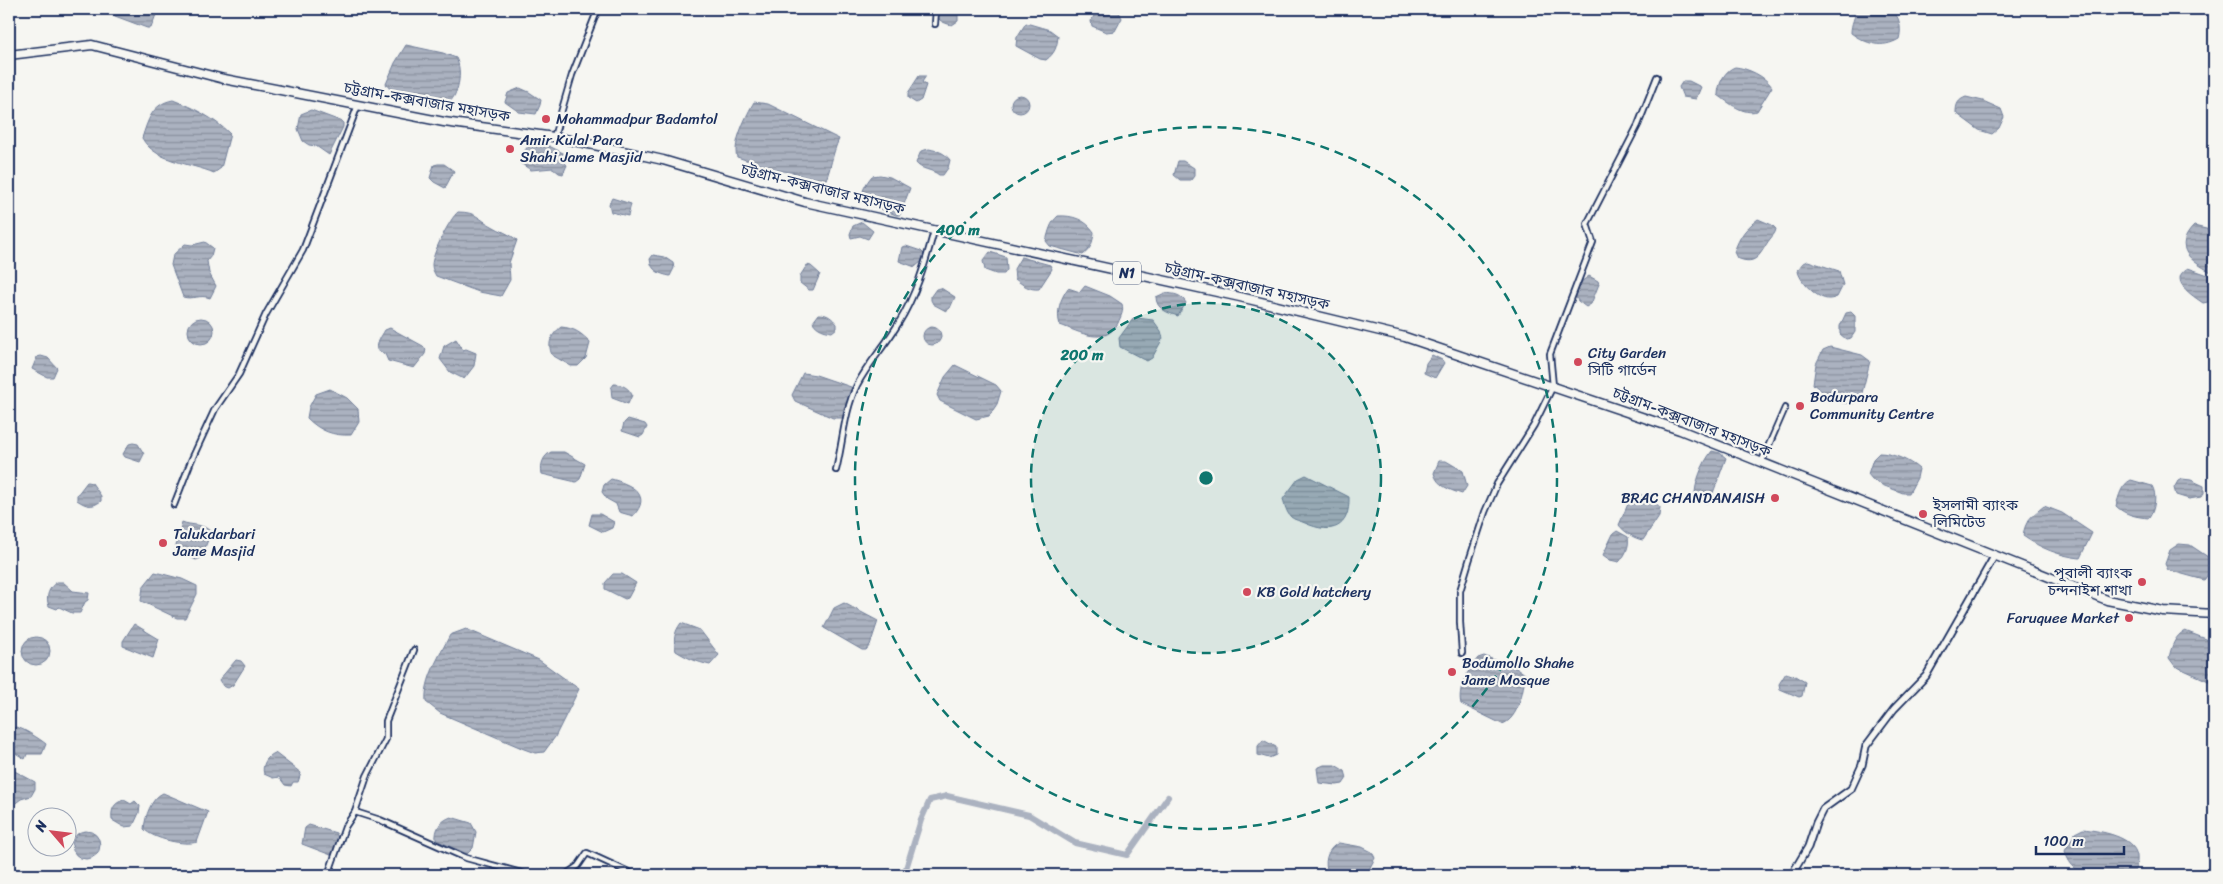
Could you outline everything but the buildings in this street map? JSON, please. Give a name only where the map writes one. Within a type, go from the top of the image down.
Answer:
[{"type":"highway","name":"চট্টগ্রাম-কক্সবাজার মহাসড়ক","points":[[9,55],[92,45],[224,79],[444,122],[554,138],[662,160],[805,202],[934,232],[1240,297],[1405,337],[1680,430],[2107,600],[2163,611],[2214,614]]},
{"type":"street","points":[[554,138],[572,75],[598,9]]},
{"type":"street","points":[[935,24],[936,9]]},
{"type":"street","points":[[1462,653],[1460,590],[1485,512],[1497,484],[1534,425],[1553,386],[1550,354],[1593,242],[1587,224],[1638,125],[1657,77]]},
{"type":"street","points":[[174,505],[191,460],[215,409],[239,374],[266,314],[303,250],[358,104]]},
{"type":"street","points":[[836,470],[845,424],[857,385],[898,325],[913,298],[924,270],[934,232]]},
{"type":"street","points":[[1761,462],[1785,408]]},
{"type":"street","points":[[1795,875],[1795,869],[1808,847],[1816,822],[1823,809],[1851,789],[1862,765],[1866,746],[1894,709],[1926,676],[1995,555]]},
{"type":"street","points":[[328,875],[345,827],[355,812],[367,776],[386,739],[386,722],[414,650]]},
{"type":"street","points":[[355,812],[380,820],[466,858],[529,875]]},
{"type":"street","points":[[565,875],[578,866],[587,853],[634,875]]},
{"type":"shaded area","points":[[112,9],[158,9],[151,28],[147,28],[115,16],[111,13]]},
{"type":"shaded area","points":[[940,9],[954,9],[958,13],[958,21],[952,25],[942,22],[938,18]]},
{"type":"shaded area","points":[[1098,9],[1118,10],[1122,18],[1115,31],[1106,32],[1092,26],[1091,21]]},
{"type":"shaded area","points":[[1857,9],[1890,9],[1896,15],[1899,22],[1899,39],[1886,44],[1874,44],[1862,40],[1851,33]]},
{"type":"shaded area","points":[[1026,23],[1050,30],[1058,36],[1055,50],[1046,60],[1040,59],[1016,46],[1017,37]]},
{"type":"shaded area","points":[[406,45],[443,53],[456,58],[459,70],[457,90],[446,105],[442,102],[432,107],[390,89],[386,84],[395,63]]},
{"type":"shaded area","points":[[1735,67],[1755,73],[1765,79],[1772,87],[1757,111],[1741,110],[1718,95],[1719,86],[1723,78],[1728,71]]},
{"type":"shaded area","points":[[919,76],[926,76],[922,82],[926,85],[921,100],[916,103],[908,98],[908,93]]},
{"type":"shaded area","points":[[1683,81],[1689,81],[1701,87],[1696,99],[1683,97],[1679,87]]},
{"type":"shaded area","points":[[520,88],[541,100],[536,114],[519,112],[505,102],[508,93]]},
{"type":"shaded area","points":[[1020,95],[1026,98],[1029,104],[1026,110],[1020,113],[1014,110],[1011,104],[1014,98]]},
{"type":"shaded area","points":[[1966,97],[1983,101],[2001,109],[2004,117],[1999,128],[1992,134],[1979,130],[1956,113],[1958,103]]},
{"type":"shaded area","points":[[173,100],[203,114],[230,134],[221,168],[214,173],[164,157],[148,146],[142,138],[149,119],[156,109],[160,105]]},
{"type":"shaded area","points":[[754,102],[768,104],[839,139],[824,185],[815,190],[798,173],[776,170],[737,157],[738,137]]},
{"type":"shaded area","points":[[311,110],[343,122],[343,127],[329,155],[316,146],[309,145],[303,141],[298,129],[301,114]]},
{"type":"shaded area","points":[[535,142],[543,143],[565,154],[565,163],[567,165],[563,174],[553,168],[531,170],[520,163],[523,153]]},
{"type":"shaded area","points":[[929,149],[938,151],[950,160],[948,168],[943,175],[939,175],[916,163],[921,151]]},
{"type":"shaded area","points":[[1178,161],[1183,161],[1194,168],[1194,176],[1191,180],[1180,180],[1174,175]]},
{"type":"shaded area","points":[[444,164],[454,171],[445,188],[430,178],[434,165]]},
{"type":"shaded area","points":[[872,176],[890,177],[910,188],[900,215],[861,201],[863,191]]},
{"type":"shaded area","points":[[612,198],[631,204],[628,216],[611,212],[609,204]]},
{"type":"shaded area","points":[[458,212],[473,215],[517,240],[509,263],[510,280],[501,296],[479,292],[436,276],[432,265],[435,253],[446,229]]},
{"type":"shaded area","points":[[1058,216],[1069,216],[1079,219],[1094,232],[1091,245],[1083,255],[1050,246],[1046,241],[1051,224]]},
{"type":"shaded area","points":[[1758,219],[1772,225],[1776,229],[1774,233],[1758,257],[1750,261],[1737,258],[1734,252],[1741,237]]},
{"type":"shaded area","points":[[862,222],[873,231],[868,239],[860,236],[851,238],[850,234],[853,226]]},
{"type":"shaded area","points":[[2194,226],[2214,231],[2214,271],[2211,272],[2197,263],[2191,258],[2184,247],[2188,234]]},
{"type":"shaded area","points":[[205,242],[213,248],[211,256],[207,261],[209,273],[216,286],[210,298],[183,297],[171,265],[173,255],[185,244],[192,245]]},
{"type":"shaded area","points":[[906,246],[921,251],[925,255],[922,261],[915,267],[899,261],[902,247]]},
{"type":"shaded area","points":[[990,252],[1006,257],[1007,270],[1004,274],[996,274],[985,270],[983,261]]},
{"type":"shaded area","points":[[653,255],[664,257],[673,263],[674,268],[670,276],[654,269],[650,259]]},
{"type":"shaded area","points":[[1021,257],[1050,265],[1052,269],[1039,289],[1029,288],[1015,279],[1014,269]]},
{"type":"shaded area","points":[[1808,261],[1839,271],[1843,285],[1837,297],[1830,299],[1820,296],[1805,284],[1798,270],[1802,264]]},
{"type":"shaded area","points":[[807,265],[820,274],[813,290],[809,290],[800,283],[800,276]]},
{"type":"shaded area","points":[[2188,268],[2214,277],[2214,293],[2208,302],[2203,303],[2188,292],[2181,283],[2182,273]]},
{"type":"shaded area","points":[[1589,276],[1598,281],[1599,284],[1591,304],[1586,307],[1578,301],[1575,295],[1581,282]]},
{"type":"shaded area","points":[[1085,286],[1110,296],[1122,304],[1123,307],[1118,323],[1113,330],[1106,334],[1092,336],[1060,325],[1059,310],[1065,292],[1068,288],[1080,292]]},
{"type":"shaded area","points":[[941,288],[955,297],[950,308],[946,311],[933,304],[931,300],[931,296],[936,289]]},
{"type":"shaded area","points":[[1165,293],[1180,296],[1186,303],[1178,316],[1167,312],[1158,305],[1156,297]]},
{"type":"shaded area","points":[[1851,312],[1855,316],[1855,332],[1851,338],[1846,339],[1840,334],[1840,326],[1846,313]]},
{"type":"shaded area","points":[[819,314],[831,318],[837,324],[837,328],[832,332],[817,326],[813,322]]},
{"type":"shaded area","points":[[201,318],[210,322],[214,331],[210,340],[201,344],[192,340],[188,331],[192,322]]},
{"type":"shaded area","points":[[1133,319],[1153,320],[1161,331],[1163,338],[1152,358],[1147,361],[1120,347],[1119,338]]},
{"type":"shaded area","points":[[561,327],[577,332],[590,343],[586,358],[578,366],[571,366],[552,355],[551,339]]},
{"type":"shaded area","points":[[928,327],[936,327],[941,332],[939,343],[928,345],[923,340],[923,332]]},
{"type":"shaded area","points":[[390,328],[426,349],[425,354],[414,368],[388,361],[385,354],[377,350],[378,342],[382,335],[385,330]]},
{"type":"shaded area","points":[[456,339],[463,350],[466,349],[476,353],[474,366],[464,379],[450,372],[440,359],[444,346]]},
{"type":"shaded area","points":[[1830,347],[1862,355],[1870,361],[1862,393],[1853,404],[1836,402],[1813,384],[1816,364],[1823,350]]},
{"type":"shaded area","points":[[1432,355],[1444,363],[1435,378],[1424,373],[1426,363]]},
{"type":"shaded area","points":[[37,357],[48,358],[57,368],[53,377],[47,377],[32,369]]},
{"type":"shaded area","points":[[955,365],[996,385],[1001,391],[997,404],[989,416],[976,419],[940,401],[937,395],[945,377]]},
{"type":"shaded area","points":[[803,373],[816,375],[851,387],[853,390],[845,415],[842,418],[833,418],[795,401],[792,395]]},
{"type":"shaded area","points":[[614,384],[629,390],[632,395],[628,404],[612,398],[611,388]]},
{"type":"shaded area","points":[[330,389],[347,398],[358,409],[359,422],[351,435],[338,435],[327,432],[307,418],[309,407],[316,394]]},
{"type":"shaded area","points":[[628,419],[645,424],[647,427],[643,435],[640,437],[622,431],[624,423]]},
{"type":"shaded area","points":[[129,444],[138,444],[144,454],[140,462],[125,457],[123,454]]},
{"type":"shaded area","points":[[1712,451],[1720,453],[1726,458],[1710,501],[1706,503],[1695,497],[1695,492],[1700,473]]},
{"type":"shaded area","points":[[551,452],[564,452],[585,464],[580,479],[576,482],[542,474],[541,467],[543,461]]},
{"type":"shaded area","points":[[1879,453],[1900,458],[1919,469],[1917,478],[1909,493],[1903,493],[1882,485],[1868,474],[1873,459]]},
{"type":"shaded area","points":[[1439,461],[1446,461],[1463,471],[1467,486],[1462,494],[1449,489],[1438,481],[1434,473]]},
{"type":"shaded area","points":[[1306,475],[1349,497],[1349,508],[1346,516],[1338,526],[1331,528],[1315,527],[1294,519],[1288,513],[1283,499],[1298,479]]},
{"type":"shaded area","points":[[611,479],[632,487],[640,496],[639,509],[633,516],[619,512],[616,504],[607,499],[602,492],[604,485]]},
{"type":"shaded area","points":[[2182,479],[2191,480],[2204,486],[2204,493],[2201,497],[2189,499],[2176,495],[2174,488],[2178,481]]},
{"type":"shaded area","points":[[2131,480],[2152,486],[2154,489],[2155,502],[2149,518],[2131,515],[2123,512],[2116,506],[2123,488]]},
{"type":"shaded area","points":[[87,482],[92,483],[101,496],[101,501],[95,505],[86,505],[77,500],[77,495]]},
{"type":"shaded area","points":[[1636,493],[1649,498],[1660,507],[1659,516],[1643,540],[1630,535],[1619,525],[1631,497]]},
{"type":"shaded area","points":[[2044,506],[2062,513],[2092,533],[2080,558],[2050,551],[2023,536],[2027,522]]},
{"type":"shaded area","points":[[592,514],[600,514],[614,522],[612,528],[603,532],[589,525]]},
{"type":"shaded area","points":[[182,522],[204,527],[211,532],[201,558],[196,560],[175,550]]},
{"type":"shaded area","points":[[1617,531],[1628,537],[1626,551],[1619,562],[1610,560],[1603,555],[1613,534]]},
{"type":"shaded area","points":[[2179,544],[2190,545],[2214,561],[2214,567],[2204,580],[2168,570],[2165,564],[2170,550]]},
{"type":"shaded area","points":[[155,572],[182,579],[197,586],[197,594],[185,618],[177,618],[141,601],[143,587]]},
{"type":"shaded area","points":[[613,574],[622,574],[636,583],[628,598],[625,599],[605,589],[605,583]]},
{"type":"shaded area","points":[[57,582],[63,582],[73,591],[89,593],[88,600],[85,602],[80,613],[72,613],[59,607],[57,609],[49,606],[47,599],[49,593]]},
{"type":"shaded area","points":[[844,603],[878,621],[870,645],[866,650],[862,650],[824,628],[834,608]]},
{"type":"shaded area","points":[[681,623],[700,630],[719,655],[710,665],[692,660],[676,651],[675,637]]},
{"type":"shaded area","points":[[134,624],[159,639],[153,658],[123,646],[123,641]]},
{"type":"shaded area","points":[[466,629],[539,660],[579,689],[555,737],[544,752],[535,753],[524,749],[440,713],[426,702],[430,676],[450,635]]},
{"type":"shaded area","points":[[2185,631],[2214,642],[2213,683],[2175,666],[2169,658],[2176,639]]},
{"type":"shaded area","points":[[36,637],[46,641],[50,651],[46,661],[36,665],[26,661],[22,651],[26,641]]},
{"type":"shaded area","points":[[1484,656],[1518,669],[1525,674],[1522,695],[1516,710],[1508,721],[1502,724],[1461,704],[1460,698],[1464,679],[1478,658]]},
{"type":"shaded area","points":[[236,660],[241,661],[245,666],[233,685],[228,688],[223,686],[219,680]]},
{"type":"shaded area","points":[[1786,673],[1805,682],[1802,696],[1799,697],[1780,689],[1779,684]]},
{"type":"shaded area","points":[[15,727],[26,731],[46,744],[42,754],[27,754],[25,759],[9,749],[9,739]]},
{"type":"shaded area","points":[[1263,740],[1276,747],[1276,755],[1269,758],[1258,755],[1258,746]]},
{"type":"shaded area","points":[[275,753],[301,773],[298,782],[293,782],[291,786],[285,785],[279,777],[273,778],[264,774],[265,762],[269,756]]},
{"type":"shaded area","points":[[1324,765],[1335,765],[1345,771],[1347,778],[1343,784],[1319,783],[1317,768]]},
{"type":"shaded area","points":[[9,768],[35,782],[35,789],[31,796],[21,799],[13,805],[9,803]]},
{"type":"shaded area","points":[[163,793],[208,812],[197,842],[169,841],[154,836],[144,829],[147,814],[152,803]]},
{"type":"shaded area","points":[[124,800],[131,804],[135,801],[140,806],[133,826],[124,827],[112,820],[114,807],[117,803]]},
{"type":"shaded area","points":[[451,817],[471,823],[476,832],[473,848],[467,854],[436,840],[436,832],[439,826]]},
{"type":"shaded area","points":[[309,825],[336,833],[338,838],[336,849],[331,855],[302,844],[305,828]]},
{"type":"shaded area","points":[[2083,829],[2115,836],[2130,844],[2135,849],[2137,856],[2134,875],[2093,875],[2076,869],[2069,862],[2065,851],[2075,833]]},
{"type":"shaded area","points":[[86,831],[91,832],[99,840],[99,850],[96,855],[86,859],[78,856],[78,834]]},
{"type":"shaded area","points":[[1339,843],[1362,847],[1372,852],[1375,858],[1366,875],[1338,875],[1327,869],[1326,861],[1328,854],[1332,847]]},
{"type":"waterway","points":[[904,875],[921,820],[930,800],[947,796],[1029,815],[1075,843],[1127,855],[1168,797]]},
{"type":"place","name":"Mohammadpur Badamtol","points":[[546,119]]},
{"type":"place","name":"Amir Kulal Para Shahi Jame Masjid","points":[[510,149]]},
{"type":"place","name":"City Garden সিটি গার্ডেন","points":[[1578,362]]},
{"type":"place","name":"Bodurpara Community Centre","points":[[1800,406]]},
{"type":"place","name":"BRAC CHANDANAISH","points":[[1775,498]]},
{"type":"place","name":"ইসলামী ব্যাংক লিমিটেড","points":[[1923,514]]},
{"type":"place","name":"Talukdarbari Jame Masjid","points":[[163,543]]},
{"type":"place","name":"পূবালী ব্যাংক চন্দনাইশ শাখা","points":[[2142,582]]},
{"type":"place","name":"KB Gold hatchery","points":[[1247,592]]},
{"type":"place","name":"Faruquee Market","points":[[2129,618]]},
{"type":"place","name":"Bodumollo Shahe Jame Mosque","points":[[1452,672]]}]
